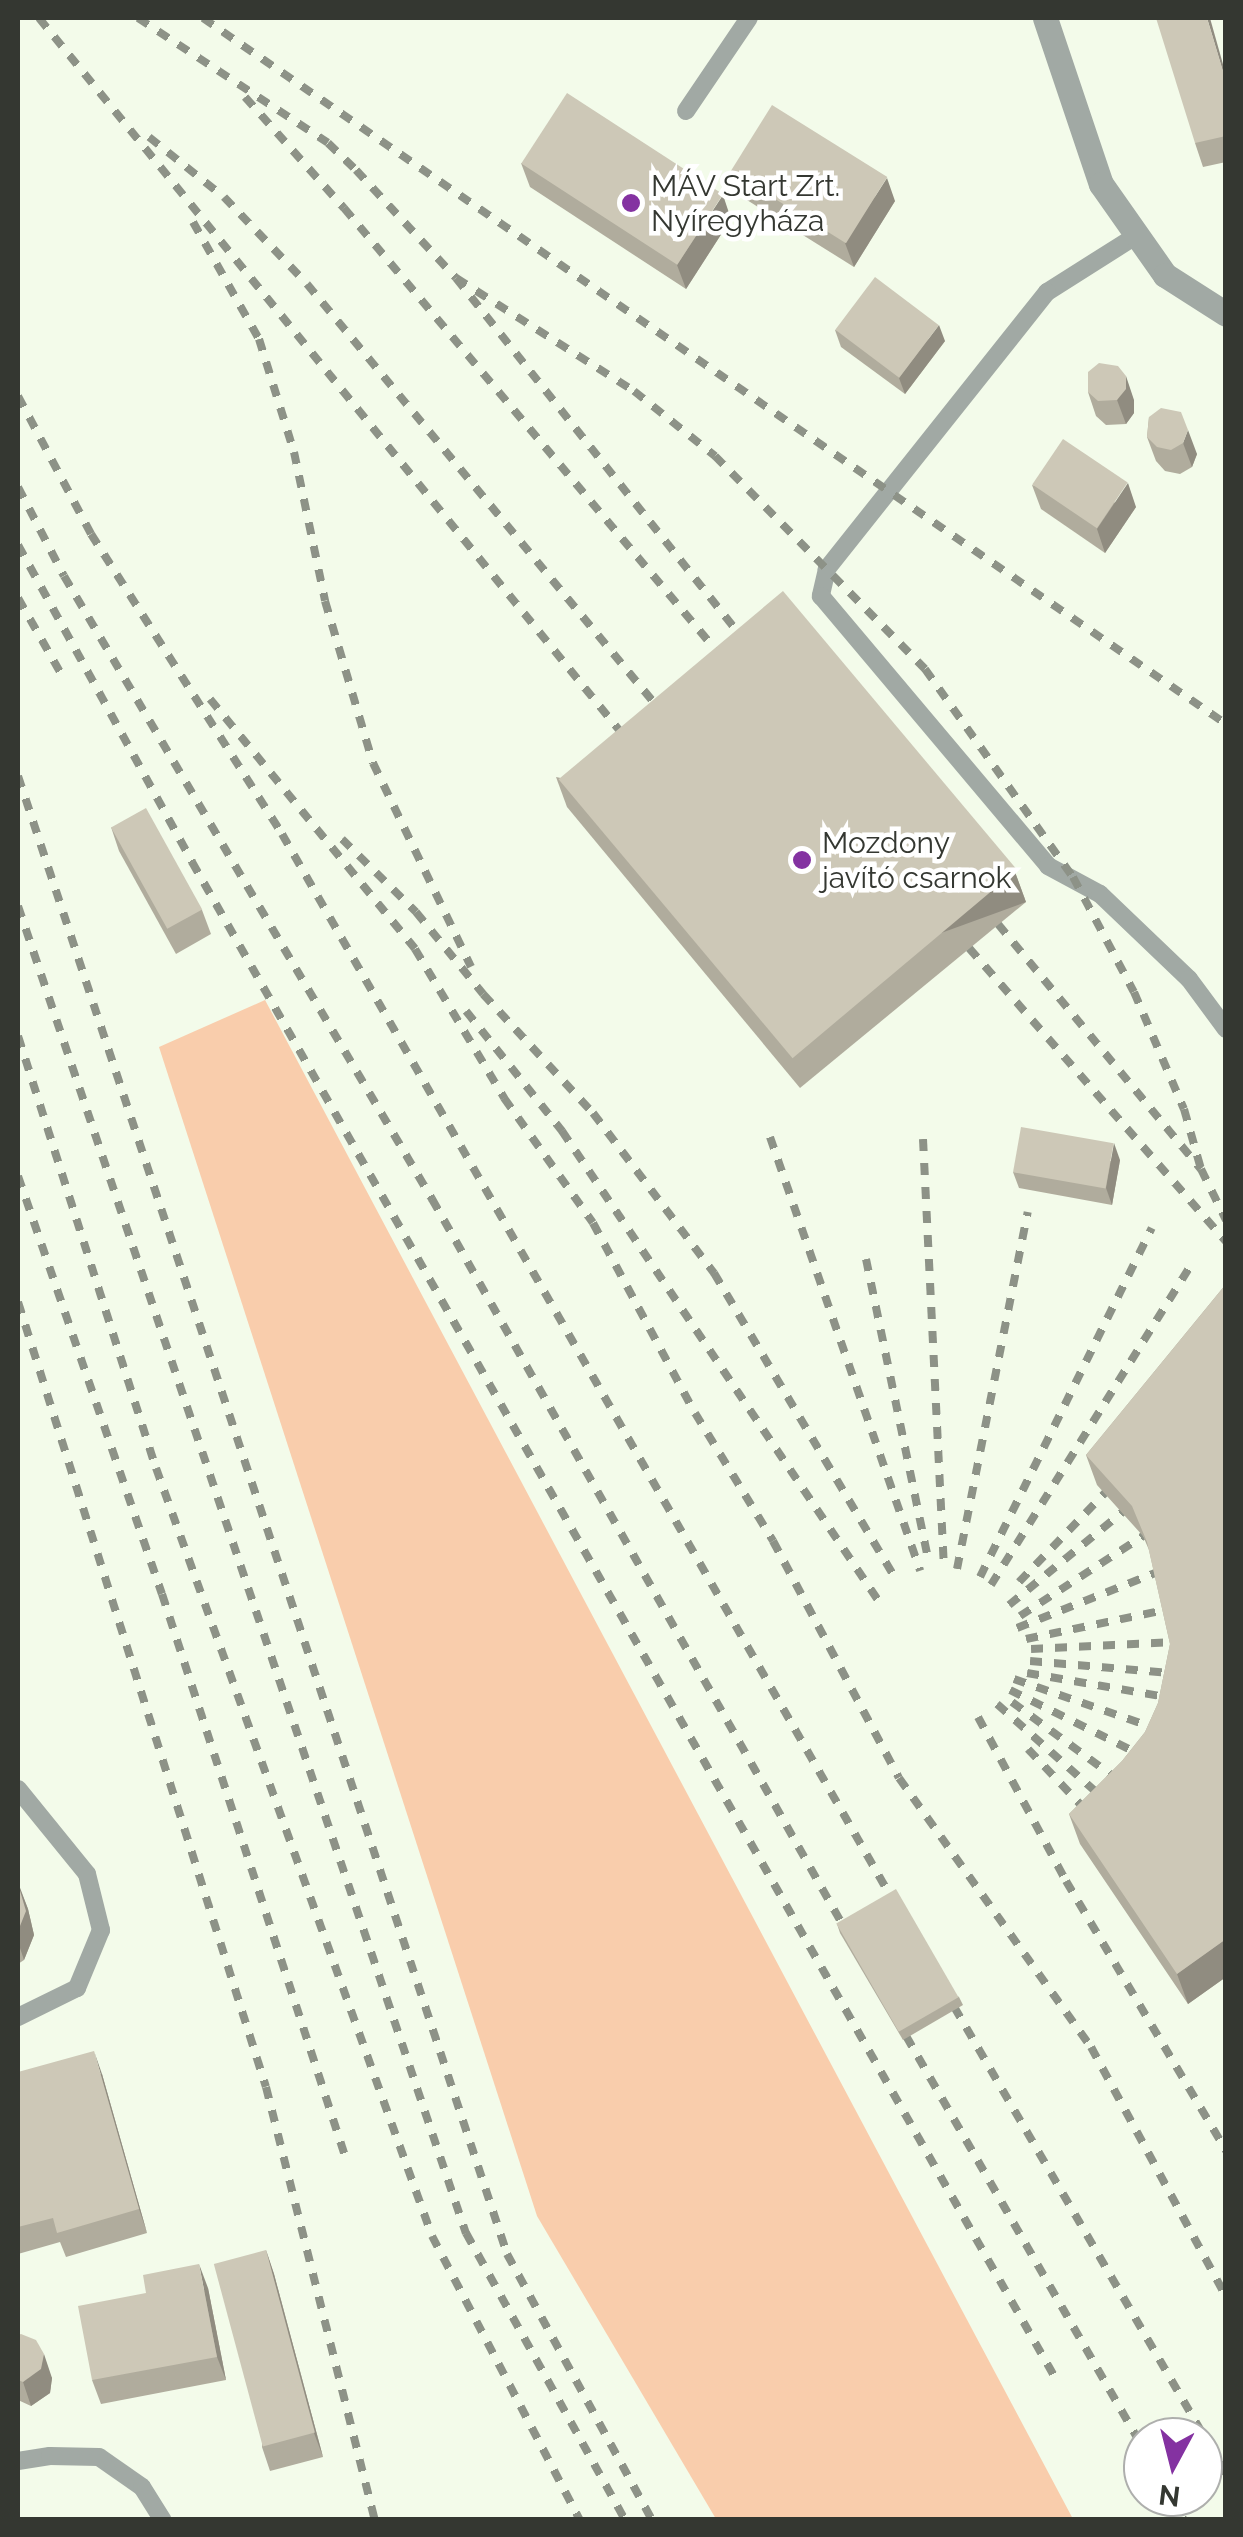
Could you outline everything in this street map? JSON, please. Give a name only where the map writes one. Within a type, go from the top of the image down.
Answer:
[{"type":"street","points":[[1045,18],[1100,184],[1134,237],[1165,275],[1226,314]]},
{"type":"lane","points":[[686,112],[750,18]]},
{"type":"lane","points":[[1134,237],[1046,292],[827,569],[821,596],[1048,866],[1100,894],[1200,995],[1226,1029]]},
{"type":"lane","points":[[1200,995],[1226,997]]},
{"type":"lane","points":[[18,1788],[87,1874],[102,1930],[78,1988],[18,2017]]},
{"type":"lane","points":[[18,2461],[50,2456],[99,2457],[142,2488],[163,2520]]},
{"type":"shaded area","points":[[265,1000],[1073,2519],[716,2519],[537,2216],[159,1047]]},
{"type":"building","points":[[1156,18],[1207,18],[1226,81],[1226,136],[1195,143]]},
{"type":"building","name":"MÁV Start Zrt. Nyíregyháza","points":[[567,93],[723,194],[677,265],[521,163]]},
{"type":"building","points":[[772,105],[887,177],[846,243],[731,171]]},
{"type":"building","points":[[875,277],[939,325],[899,378],[835,330]]},
{"type":"building","points":[[1099,363],[1118,366],[1126,376],[1126,389],[1117,400],[1098,401],[1088,392],[1088,372]]},
{"type":"building","points":[[1161,408],[1181,412],[1188,430],[1183,443],[1171,450],[1157,447],[1147,437],[1149,417]]},
{"type":"building","points":[[1063,439],[1128,483],[1097,528],[1032,485]]},
{"type":"building","name":"Mozdony javító csarnok","points":[[783,591],[1017,870],[793,1058],[559,779]]},
{"type":"building","points":[[146,808],[202,909],[167,929],[111,827]]},
{"type":"building","points":[[1021,1127],[1114,1143],[1106,1189],[1013,1172]]},
{"type":"building","points":[[1226,1284],[1226,1939],[1177,1974],[1069,1814],[1145,1732],[1158,1703],[1170,1644],[1147,1542],[1132,1506],[1086,1455]]},
{"type":"building","points":[[18,1884],[26,1911],[18,1931]]},
{"type":"building","points":[[896,1889],[958,1997],[899,2032],[836,1924]]},
{"type":"building","points":[[94,2051],[139,2209],[57,2233],[53,2218],[18,2227],[18,2072]]},
{"type":"building","points":[[266,2250],[315,2433],[263,2447],[214,2264]]},
{"type":"building","points":[[199,2264],[217,2357],[92,2380],[78,2306],[146,2293],[143,2275]]},
{"type":"building","points":[[21,2334],[36,2340],[44,2354],[41,2369],[23,2382],[18,2380]]},
{"type":"railway","points":[[39,18],[633,747]]},
{"type":"railway","points":[[138,18],[328,143],[356,170],[456,278],[753,651]]},
{"type":"railway","points":[[203,18],[1226,724]]},
{"type":"railway","points":[[245,97],[344,208],[731,668]]},
{"type":"railway","points":[[149,137],[224,197],[307,284],[670,722]]},
{"type":"railway","points":[[193,222],[259,339],[294,452],[325,601],[373,763],[471,967]]},
{"type":"railway","points":[[456,278],[634,391],[715,456],[925,669],[1073,877],[1134,992],[1184,1109],[1201,1169]]},
{"type":"railway","points":[[18,396],[91,534],[282,834],[902,1916]]},
{"type":"railway","points":[[18,487],[64,576],[432,1199],[854,1945]]},
{"type":"railway","points":[[18,545],[192,862],[1058,2383]]},
{"type":"railway","points":[[18,598],[64,679]]},
{"type":"railway","points":[[210,699],[415,949],[504,1098],[593,1223],[695,1413],[773,1541],[899,1778],[1091,2047],[1226,2297]]},
{"type":"railway","points":[[18,776],[507,2254],[652,2520]]},
{"type":"railway","points":[[342,839],[416,912],[483,994],[593,1113],[714,1273],[897,1581]]},
{"type":"railway","points":[[18,906],[466,2233],[625,2520]]},
{"type":"railway","points":[[998,924],[1201,1169],[1226,1220]]},
{"type":"railway","points":[[969,948],[1226,1242]]},
{"type":"railway","points":[[466,1011],[562,1131],[878,1600]]},
{"type":"railway","points":[[18,1036],[156,1468],[432,2236],[580,2520]]},
{"type":"railway","points":[[770,1137],[920,1571]]},
{"type":"railway","points":[[923,1139],[944,1568]]},
{"type":"railway","points":[[18,1176],[162,1594],[345,2156]]},
{"type":"railway","points":[[957,1569],[1028,1212]]},
{"type":"railway","points":[[980,1577],[1152,1228]]},
{"type":"railway","points":[[866,1259],[928,1558]]},
{"type":"railway","points":[[991,1585],[1192,1263]]},
{"type":"railway","points":[[18,1302],[266,2087],[375,2520]]},
{"type":"railway","points":[[1019,1582],[1106,1492]]},
{"type":"railway","points":[[1009,1605],[1124,1511]]},
{"type":"railway","points":[[1020,1616],[1143,1536]]},
{"type":"railway","points":[[1017,1628],[1158,1572]]},
{"type":"railway","points":[[1026,1639],[1169,1609]]},
{"type":"railway","points":[[1031,1649],[1175,1642]]},
{"type":"railway","points":[[1030,1661],[1181,1674]]},
{"type":"railway","points":[[1027,1673],[1177,1699]]},
{"type":"railway","points":[[1014,1679],[1169,1733]]},
{"type":"railway","points":[[1010,1690],[1153,1761]]},
{"type":"railway","points":[[1012,1702],[1133,1791]]},
{"type":"railway","points":[[997,1704],[1113,1807]]},
{"type":"railway","points":[[978,1717],[1066,1881],[1226,2151]]},
{"type":"railway","points":[[1028,1749],[1097,1822]]},
{"type":"railway","points":[[942,1986],[1226,2474]]},
{"type":"railway","points":[[894,2015],[1125,2417]]},
{"type":"place","name":"MÁV Start Zrt. Nyíregyháza","points":[[631,203]]},
{"type":"place","name":"Mozdony javító csarnok","points":[[802,860]]}]
